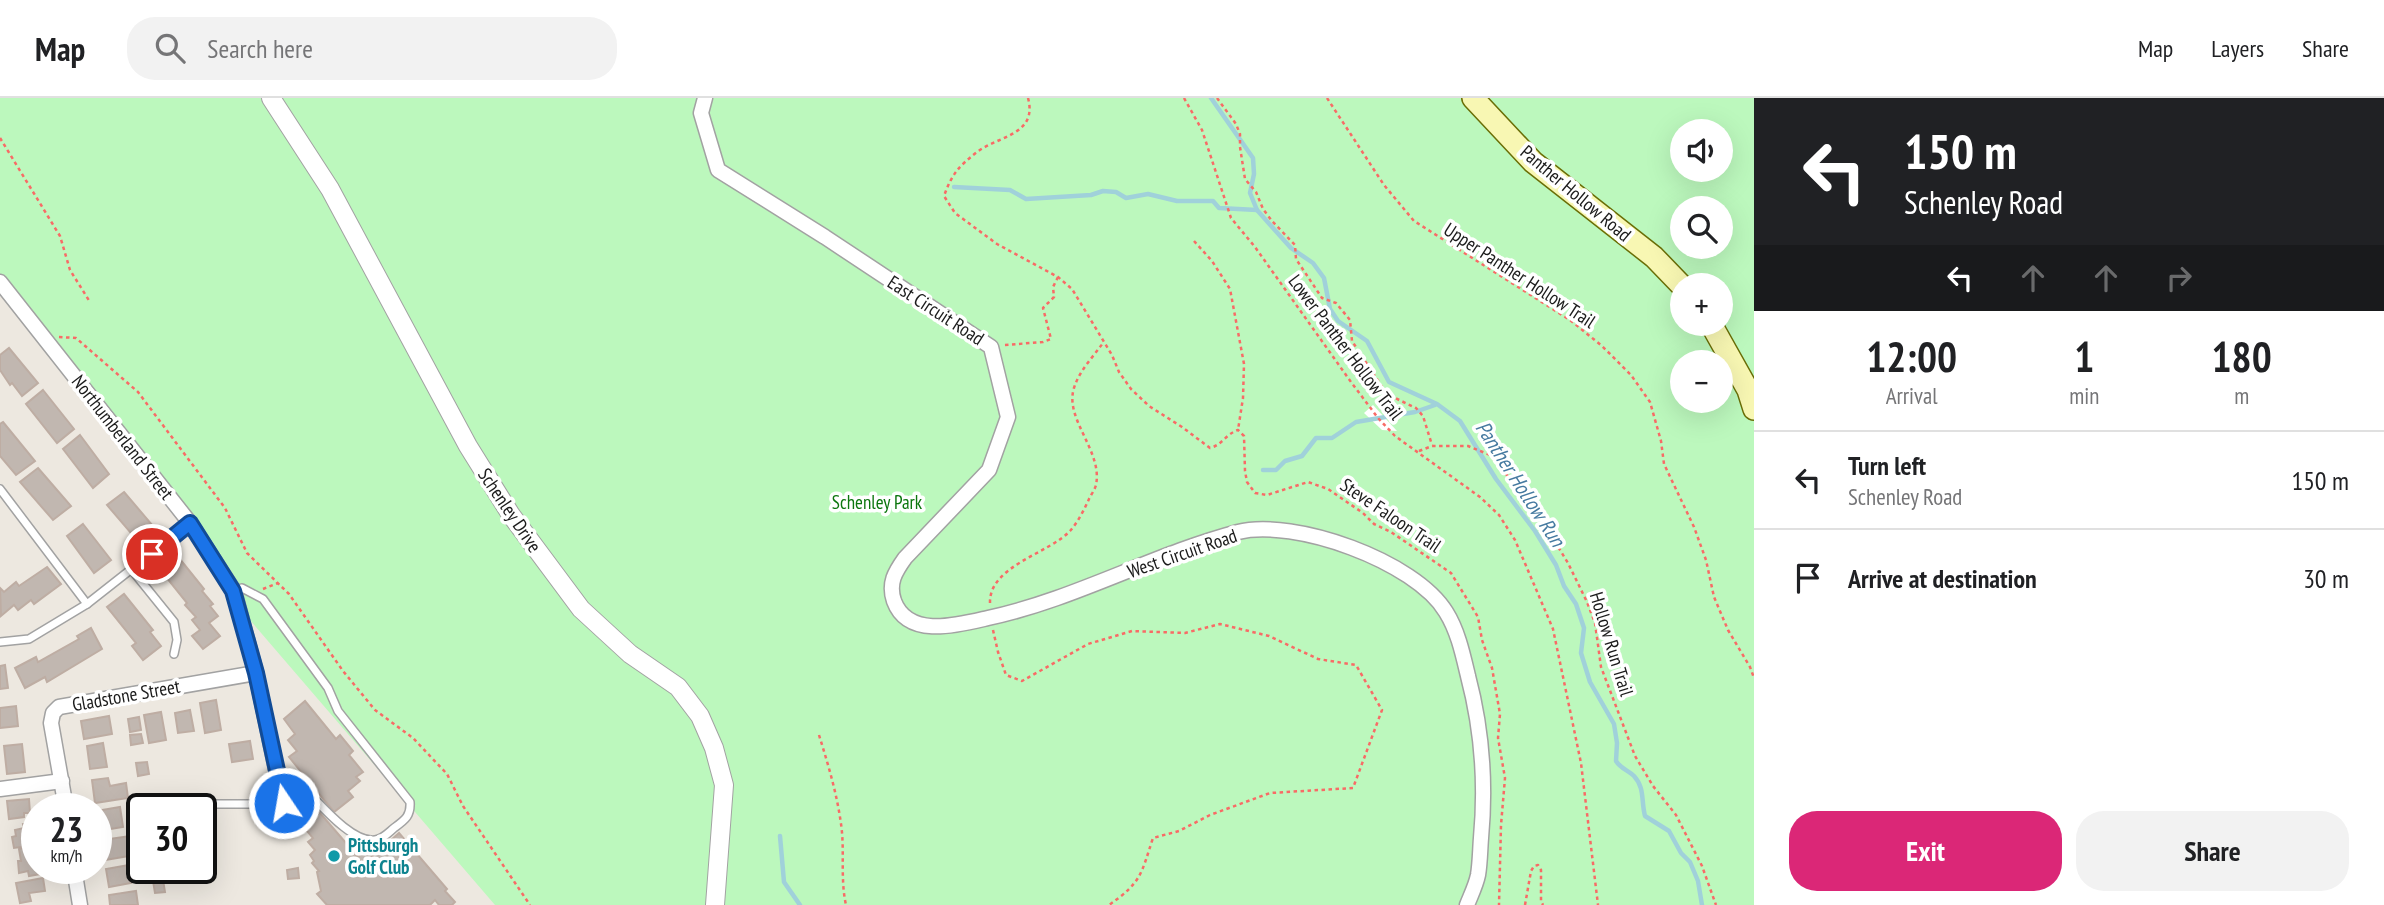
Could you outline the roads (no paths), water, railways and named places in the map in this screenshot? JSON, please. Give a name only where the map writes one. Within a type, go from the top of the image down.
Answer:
[{"type":"main road","name":"Panther Hollow Road","points":[[1473,98],[1533,162],[1654,257],[1670,274]]},
{"type":"main road","points":[[1718,336],[1748,390],[1754,409]]},
{"type":"street","name":"Schenley Drive","points":[[271,98],[330,189],[468,446],[519,525],[581,610],[629,654],[678,687],[700,716],[714,748],[724,785],[715,905]]},
{"type":"street","name":"East Circuit Road","points":[[705,98],[701,113],[718,170],[991,347],[1008,417],[989,470],[905,558],[895,572]]},
{"type":"street","name":"Northumberland Street","points":[[0,282],[44,331],[190,523],[233,591],[256,673],[282,797]]},
{"type":"street","name":"West Circuit Road","points":[[895,572],[891,588],[895,604],[904,617],[916,624],[932,627],[991,618],[1076,591],[1240,531],[1275,529],[1315,537],[1349,546],[1388,562],[1419,583],[1446,610],[1459,642],[1474,699],[1485,792],[1478,877],[1467,905]]},
{"type":"street","name":"Gladstone Street","points":[[64,793],[51,723],[52,713],[59,707],[256,673]]},
{"type":"street","points":[[0,789],[62,781]]},
{"type":"street","points":[[77,884],[80,905]]},
{"type":"lane","points":[[0,489],[87,604]]},
{"type":"lane","points":[[0,642],[29,639],[87,604],[190,523]]},
{"type":"lane","points":[[132,570],[174,622],[177,640],[174,654]]},
{"type":"lane","points":[[217,804],[270,805],[298,787],[305,789],[352,833],[373,840],[382,838],[407,819],[410,811],[410,802],[338,710],[328,688],[262,599],[243,588],[233,591]]},
{"type":"waterway","name":"Panther Hollow Run","points":[[1211,98],[1253,158],[1254,174],[1250,193],[1257,210],[1291,248],[1313,263],[1324,278],[1330,309],[1338,321],[1367,341],[1389,382],[1437,404],[1460,421],[1496,479],[1535,531],[1556,565],[1564,586],[1576,604],[1584,628],[1581,653],[1590,682],[1614,724],[1616,761],[1637,781],[1645,816],[1669,831],[1681,853],[1690,862],[1698,881],[1702,905]]},
{"type":"waterway","points":[[954,187],[1010,190],[1026,199],[1091,195],[1103,191],[1116,192],[1126,198],[1148,194],[1177,201],[1213,201],[1219,208],[1257,210]]},
{"type":"waterway","points":[[1263,470],[1276,470],[1285,461],[1302,456],[1316,438],[1332,438],[1356,422],[1415,412],[1435,405]]},
{"type":"waterway","points":[[780,836],[784,882],[800,905]]},
{"type":"place","name":"Pittsburgh Golf Club","points":[[334,856]]},
{"type":"park label","name":"Schenley Park","points":[[877,502]]}]
